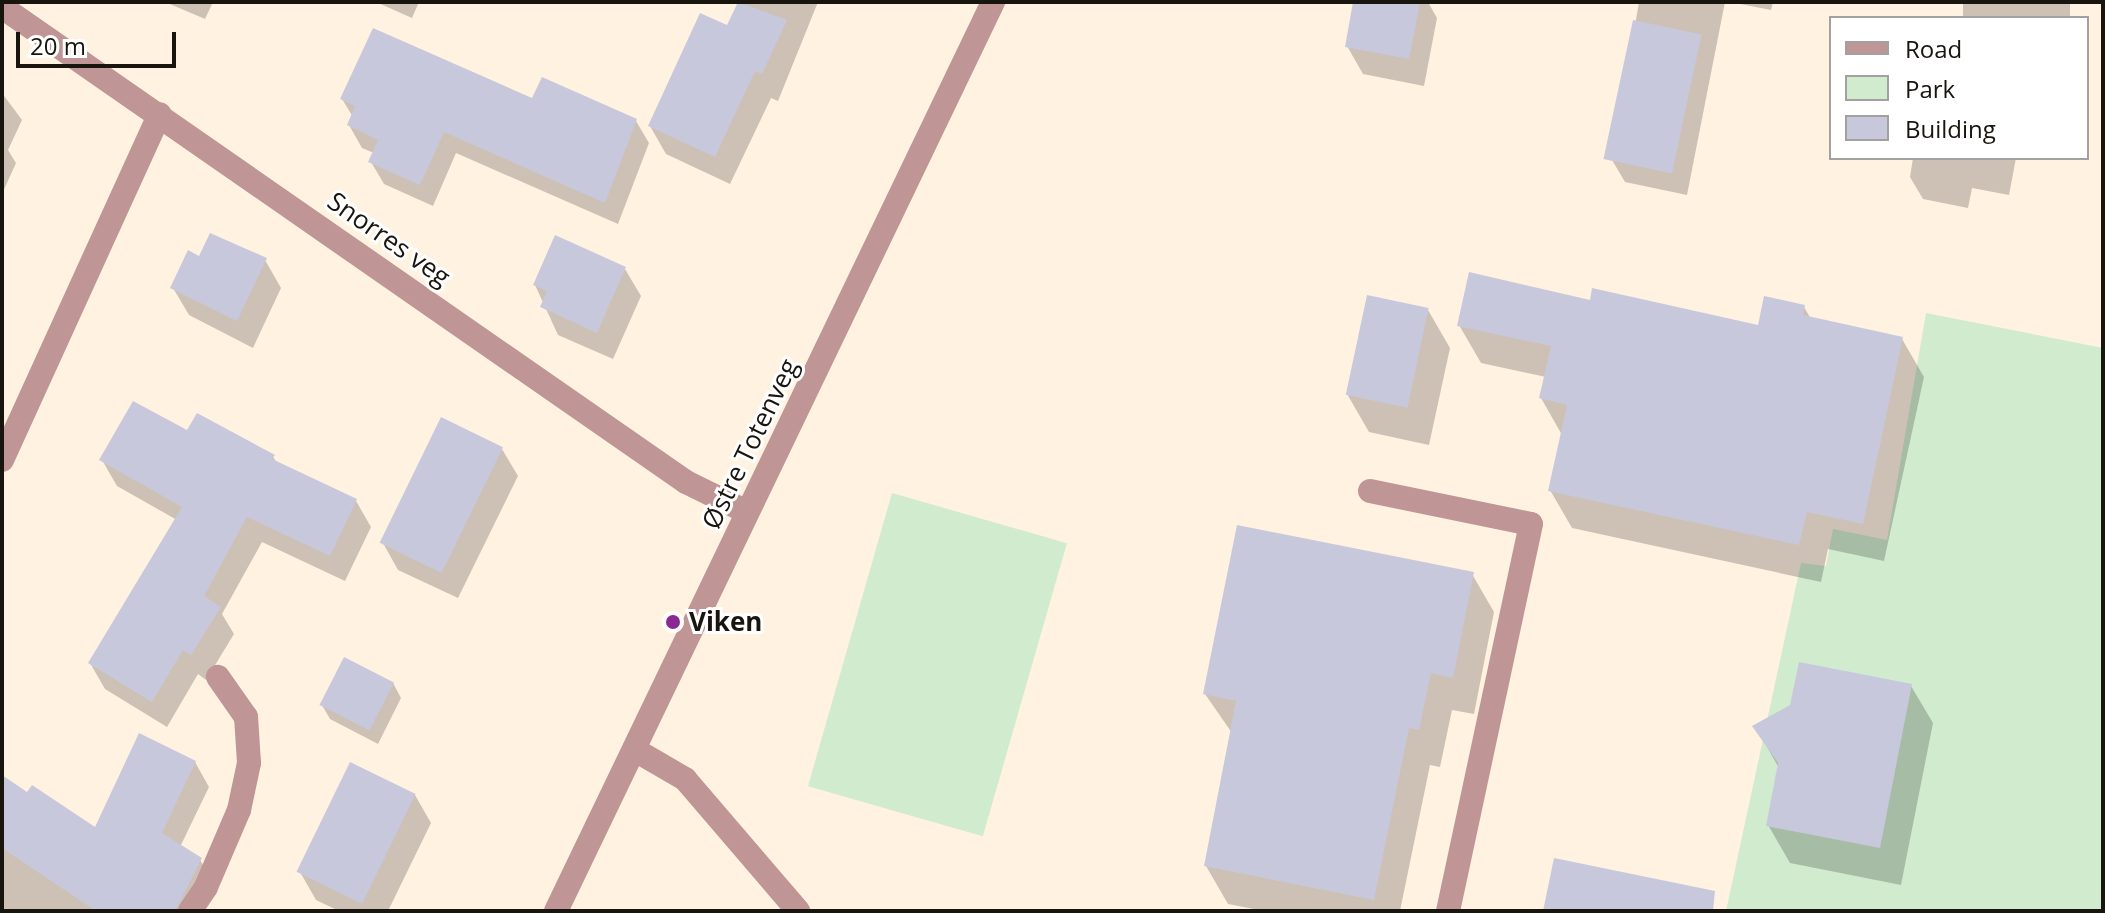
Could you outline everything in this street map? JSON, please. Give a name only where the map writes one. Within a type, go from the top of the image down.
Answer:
[{"type":"street","name":"Østre Totenveg","points":[[556,911],[993,2]]},
{"type":"street","name":"Snorres veg","points":[[2,7],[686,482],[747,512]]},
{"type":"street","points":[[2,460],[160,114]]},
{"type":"street","points":[[1370,491],[1531,524],[1448,911]]},
{"type":"street","points":[[190,911],[206,887],[239,810],[249,763],[246,717],[218,677]]},
{"type":"street","points":[[635,750],[685,779],[798,911]]},
{"type":"green space","points":[[1926,313],[2103,348],[2103,911],[1726,911],[1801,563],[1826,566],[1833,529],[1887,540]]},
{"type":"green space","points":[[892,493],[1067,543],[983,836],[808,786]]},
{"type":"building","points":[[738,2],[787,20],[762,74],[755,71],[715,157],[648,126],[700,13],[727,25]]},
{"type":"building","points":[[1353,2],[1420,2],[1409,59],[1345,47]]},
{"type":"building","points":[[1633,20],[1701,35],[1672,173],[1603,159]]},
{"type":"building","points":[[373,28],[532,98],[542,77],[637,119],[605,203],[444,132],[420,185],[368,162],[378,140],[347,125],[355,106],[340,99]]},
{"type":"building","points":[[210,233],[267,258],[237,321],[170,288],[188,250],[199,256]]},
{"type":"building","points":[[555,235],[626,267],[597,333],[540,307],[547,291],[533,285]]},
{"type":"building","points":[[1469,272],[1590,300],[1592,288],[1758,325],[1764,296],[1805,305],[1803,315],[1903,337],[1863,524],[1807,512],[1799,545],[1548,491],[1567,405],[1539,398],[1551,346],[1457,326]]},
{"type":"building","points":[[1367,295],[1429,308],[1407,408],[1346,395]]},
{"type":"building","points":[[133,401],[187,430],[197,413],[275,455],[272,459],[357,499],[330,556],[247,517],[204,596],[221,607],[191,655],[183,650],[152,702],[88,663],[182,507],[99,460]]},
{"type":"building","points":[[441,417],[503,447],[442,573],[380,543]]},
{"type":"building","points":[[1237,525],[1474,572],[1453,678],[1431,673],[1419,730],[1409,728],[1374,900],[1204,866],[1236,701],[1203,694]]},
{"type":"building","points":[[344,657],[394,682],[369,731],[319,705]]},
{"type":"building","points":[[1799,662],[1912,684],[1880,848],[1766,826],[1778,763],[1752,726],[1790,705]]},
{"type":"building","points":[[139,733],[196,761],[162,833],[202,858],[175,911],[96,911],[2,848],[2,775],[27,792],[32,785],[95,827]]},
{"type":"building","points":[[350,762],[416,794],[362,904],[297,872]]},
{"type":"building","points":[[1554,858],[1715,891],[1713,911],[1543,911]]},
{"type":"place","name":"Viken","points":[[673,622]]}]
